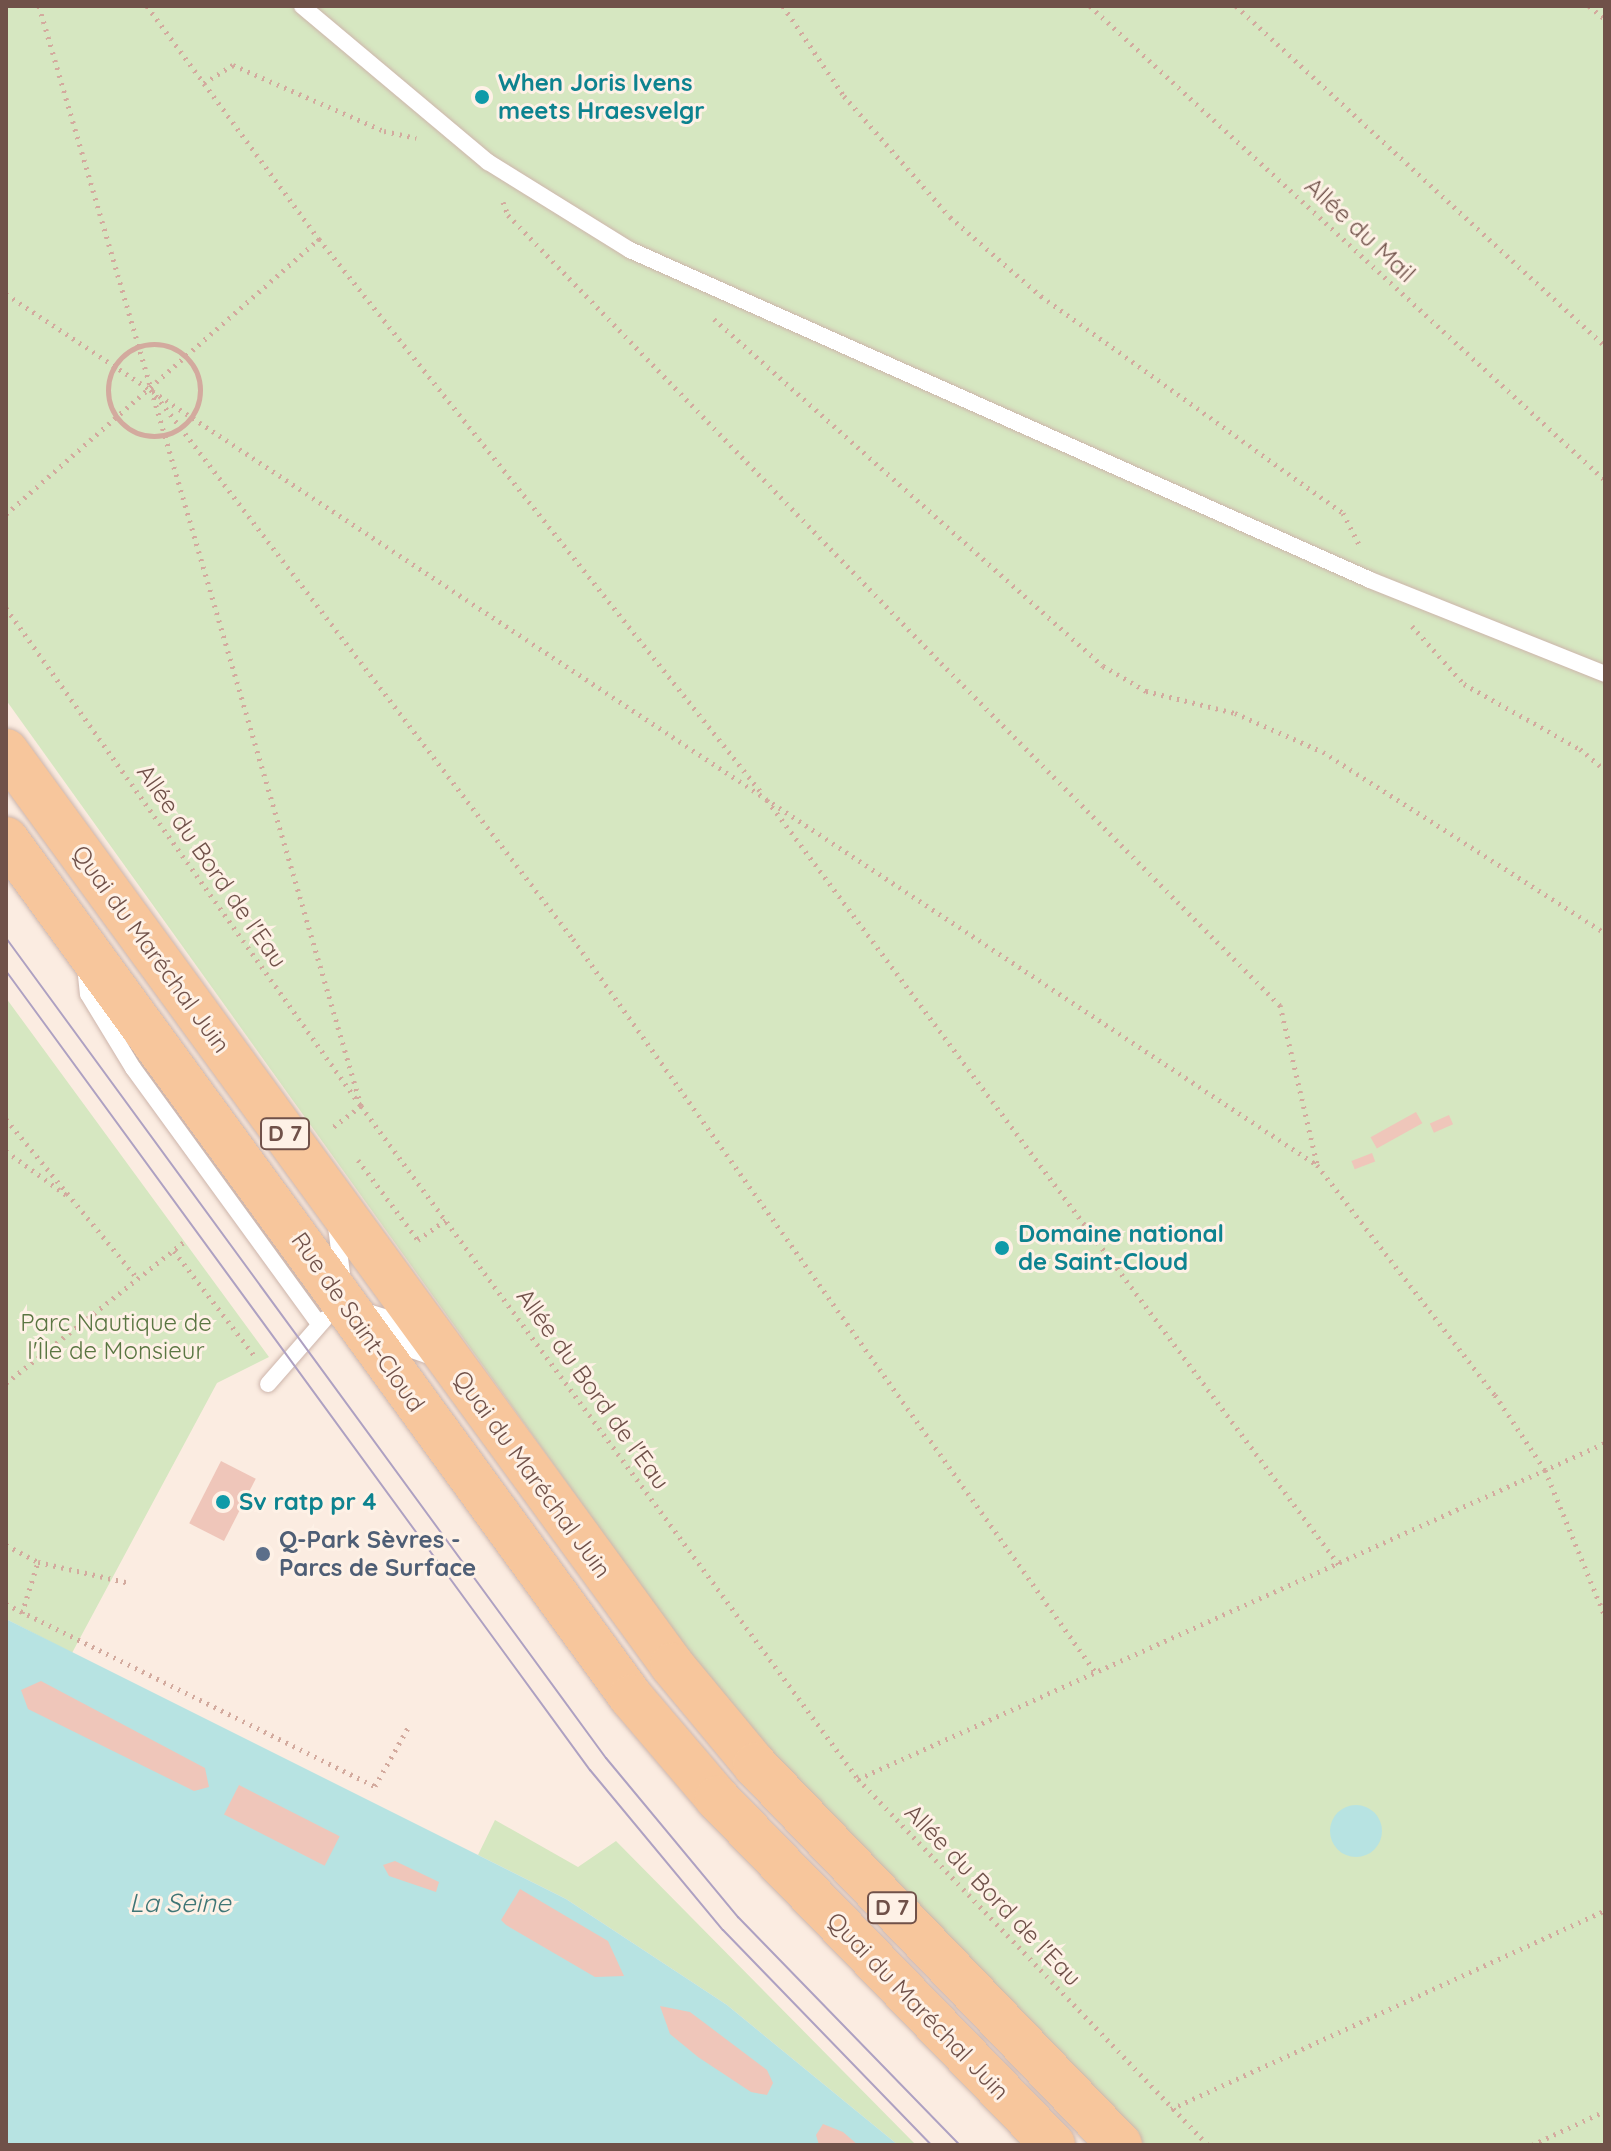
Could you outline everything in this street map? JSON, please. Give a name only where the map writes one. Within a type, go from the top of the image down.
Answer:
[{"type":"main road","name":"Quai du Maréchal Juin","points":[[6,751],[672,1665],[755,1765],[1120,2145]]},
{"type":"main road","name":"Rue de Saint-Cloud","points":[[6,839],[84,945],[332,1314],[622,1685],[717,1798]]},
{"type":"main road","name":"Quai du Maréchal Juin","points":[[717,1798],[1053,2145]]},
{"type":"lane","points":[[302,6],[488,162],[630,250],[1370,580],[1605,674]]},
{"type":"lane","points":[[268,1384],[332,1314],[333,1199]]},
{"type":"lane","points":[[332,1314],[388,1318],[412,1350],[452,1363]]},
{"type":"path","points":[[39,6],[361,1106],[327,1130],[335,1142]]},
{"type":"path","points":[[147,6],[319,239],[764,796],[1339,1565]]},
{"type":"path","points":[[783,6],[844,96],[950,217],[1041,296],[1343,513],[1370,580],[1464,684],[1580,749],[1605,770]]},
{"type":"path","name":"Allée du Mail","points":[[1090,6],[1605,480]]},
{"type":"path","points":[[1236,6],[1605,346]]},
{"type":"path","points":[[1589,6],[1605,19]]},
{"type":"path","points":[[204,83],[233,65],[384,131],[424,140]]},
{"type":"path","points":[[488,162],[508,215],[1280,1005],[1317,1165]]},
{"type":"path","points":[[6,514],[184,354],[319,239]]},
{"type":"path","points":[[6,294],[149,385],[1317,1165],[1495,1395],[1545,1470],[1605,1616]]},
{"type":"path","points":[[701,308],[1103,666],[1146,691],[1235,713],[1323,752],[1605,933]]},
{"type":"path","points":[[161,344],[184,354],[198,376],[193,415],[180,428],[164,434],[138,433],[115,415],[108,390],[116,364],[137,347],[161,344]]},
{"type":"path","points":[[149,385],[573,939],[1096,1673]]},
{"type":"path","name":"Allée du Bord de l'Eau","points":[[6,608],[361,1106],[858,1779],[1208,2145]]},
{"type":"path","points":[[6,1119],[137,1278]]},
{"type":"path","points":[[333,1127],[343,1139]]},
{"type":"path","points":[[6,1151],[76,1202]]},
{"type":"path","points":[[352,1152],[418,1240],[446,1220]]},
{"type":"path","points":[[6,1383],[184,1242]]},
{"type":"path","points":[[174,1251],[259,1362],[268,1384]]},
{"type":"path","points":[[858,1779],[1605,1443]]},
{"type":"path","points":[[6,1545],[38,1562],[130,1583]]},
{"type":"path","points":[[22,1613],[38,1562]]},
{"type":"path","points":[[6,1604],[375,1786],[409,1726]]},
{"type":"path","points":[[1171,2109],[1605,1910]]},
{"type":"path","points":[[1532,2145],[1605,2111]]},
{"type":"green space","name":"Domaine national de Saint-Cloud","points":[[6,6],[1605,6],[1605,2145],[1134,2145],[792,1797],[6,700]]},
{"type":"green space","name":"Parc Nautique de l'Île de Monsieur","points":[[6,998],[269,1357],[217,1383],[72,1653],[6,1619]]},
{"type":"green space","points":[[495,1820],[578,1867],[616,1841],[916,2145],[898,2145],[727,2005],[566,1899],[478,1855]]},
{"type":"water","name":"La Seine","points":[[6,1619],[566,1899],[727,2005],[898,2145],[6,2145]]},
{"type":"water","points":[[1356,1805],[1374,1813],[1382,1831],[1374,1849],[1356,1857],[1338,1849],[1330,1831],[1338,1813]]},
{"type":"building","points":[[1416,1112],[1422,1123],[1377,1149],[1371,1137]]},
{"type":"building","points":[[1449,1115],[1453,1124],[1434,1133],[1430,1124]]},
{"type":"building","points":[[1372,1153],[1375,1161],[1355,1169],[1351,1161]]},
{"type":"building","name":"Sv ratp pr 4","points":[[221,1461],[256,1479],[224,1541],[189,1523]]},
{"type":"building","points":[[41,1681],[205,1768],[209,1787],[194,1791],[28,1709],[21,1690]]},
{"type":"building","points":[[239,1785],[340,1836],[325,1866],[224,1814]]},
{"type":"building","points":[[395,1861],[439,1882],[436,1892],[389,1876],[383,1865]]},
{"type":"building","points":[[520,1889],[608,1941],[624,1976],[595,1977],[506,1925],[501,1920]]},
{"type":"building","points":[[660,2006],[690,2012],[767,2070],[773,2083],[767,2095],[751,2092],[670,2034]]},
{"type":"building","points":[[823,2124],[843,2132],[858,2145],[819,2145],[816,2135]]},
{"type":"tram line","points":[[6,938],[606,1758],[738,1917],[960,2145]]},
{"type":"tram line","points":[[6,971],[590,1770],[723,1930],[931,2145]]},
{"type":"place","name":"When Joris Ivens meets Hraesvelgr","points":[[482,97]]},
{"type":"place","name":"Domaine national de Saint-Cloud","points":[[1002,1248]]},
{"type":"place","name":"Sv ratp pr 4","points":[[223,1502]]},
{"type":"place","name":"Q-Park Sèvres - Parcs de Surface","points":[[263,1554]]}]
